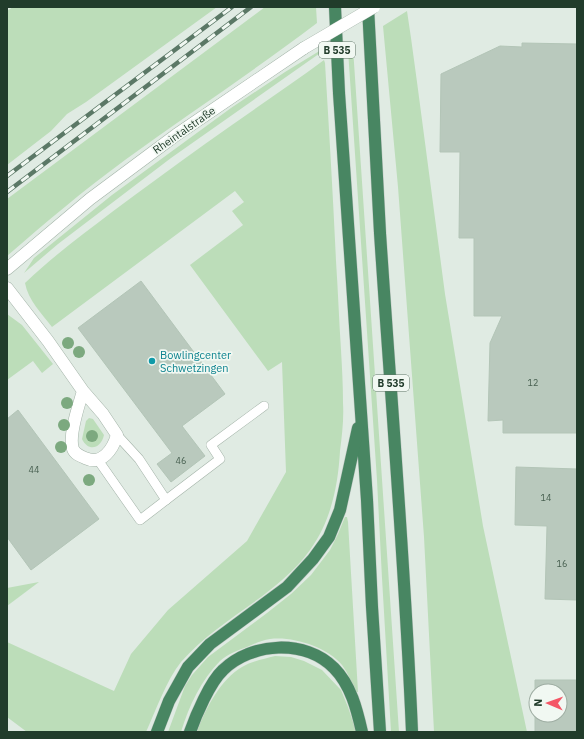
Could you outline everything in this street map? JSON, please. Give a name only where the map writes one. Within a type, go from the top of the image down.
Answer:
[{"type":"highway","name":"B 535","points":[[335,7],[339,93],[367,500],[380,732]]},
{"type":"highway","name":"B 535","points":[[368,7],[380,234],[397,464],[412,732]]},
{"type":"highway","points":[[157,732],[169,701],[188,667],[210,644],[287,587],[313,559],[329,537],[340,510],[361,415]]},
{"type":"highway","points":[[190,732],[200,707],[222,670],[235,660],[254,652],[269,648],[285,647],[302,650],[322,658],[335,669],[345,682],[353,698],[362,732]]},
{"type":"street","name":"Rheintalstraße","points":[[7,269],[90,199],[176,135],[304,48],[374,7]]},
{"type":"street","points":[[7,288],[48,341],[83,391],[103,414],[117,434],[114,445],[107,454],[98,460],[87,460],[78,456],[73,449],[71,437],[83,391]]},
{"type":"lane","points":[[98,460],[140,520],[220,459],[211,445],[264,406]]},
{"type":"lane","points":[[117,434],[139,459],[166,500]]},
{"type":"green space","points":[[13,7],[217,7],[86,102],[67,114],[51,131],[7,165],[7,11]]},
{"type":"green space","points":[[265,7],[316,7],[317,23],[110,171],[7,256],[7,199]]},
{"type":"green space","points":[[407,11],[445,294],[483,526],[527,732],[434,732],[424,537],[398,187],[383,26]]},
{"type":"green space","points":[[353,48],[399,732],[391,732],[377,480],[348,50]]},
{"type":"green space","points":[[321,50],[323,51],[171,158],[58,244],[24,273],[34,258],[112,195],[231,108]]},
{"type":"green space","points":[[324,60],[342,370],[343,427],[335,490],[323,527],[310,550],[296,567],[281,581],[196,646],[181,662],[166,687],[146,732],[27,732],[7,717],[7,642],[114,691],[131,654],[168,610],[247,541],[286,472],[282,362],[268,371],[190,265],[243,225],[232,211],[244,202],[235,191],[52,327],[32,301],[25,283],[56,255],[112,212],[193,152]]},
{"type":"green space","points":[[7,314],[22,325],[53,364],[42,373],[33,361],[7,380]]},
{"type":"green space","points":[[89,418],[93,419],[104,435],[100,443],[94,447],[88,446],[82,439],[86,421]]},
{"type":"green space","points":[[345,517],[347,517],[348,522],[358,692],[356,692],[342,665],[328,653],[299,641],[289,639],[267,640],[258,642],[237,651],[226,656],[220,661],[207,676],[196,694],[181,732],[168,732],[185,686],[192,675],[208,657],[291,594],[311,575],[330,550]]},
{"type":"green space","points":[[39,582],[7,606],[7,588]]},
{"type":"green space","points":[[275,656],[291,657],[304,661],[322,670],[341,690],[356,732],[197,732],[209,704],[227,679],[234,672],[258,660]]},
{"type":"building","points":[[522,43],[577,44],[577,433],[503,433],[503,420],[488,421],[490,343],[502,316],[474,316],[474,238],[459,238],[460,152],[440,152],[441,74],[500,46],[522,47]]},
{"type":"building","name":"Bowlingcenter Schwetzingen","points":[[141,281],[225,394],[182,426],[205,456],[171,482],[157,464],[172,453],[78,328]]},
{"type":"building","points":[[18,410],[99,519],[31,570],[7,537],[7,419]]},
{"type":"building","points":[[516,467],[577,469],[577,600],[545,599],[547,526],[515,525]]},
{"type":"building","points":[[535,680],[576,680],[576,732],[535,732],[535,723],[568,723],[568,683],[535,683]]},
{"type":"railway","points":[[7,176],[232,7]]},
{"type":"railway","points":[[7,192],[251,7]]},
{"type":"place","name":"Bowlingcenter Schwetzingen","points":[[152,361]]}]
